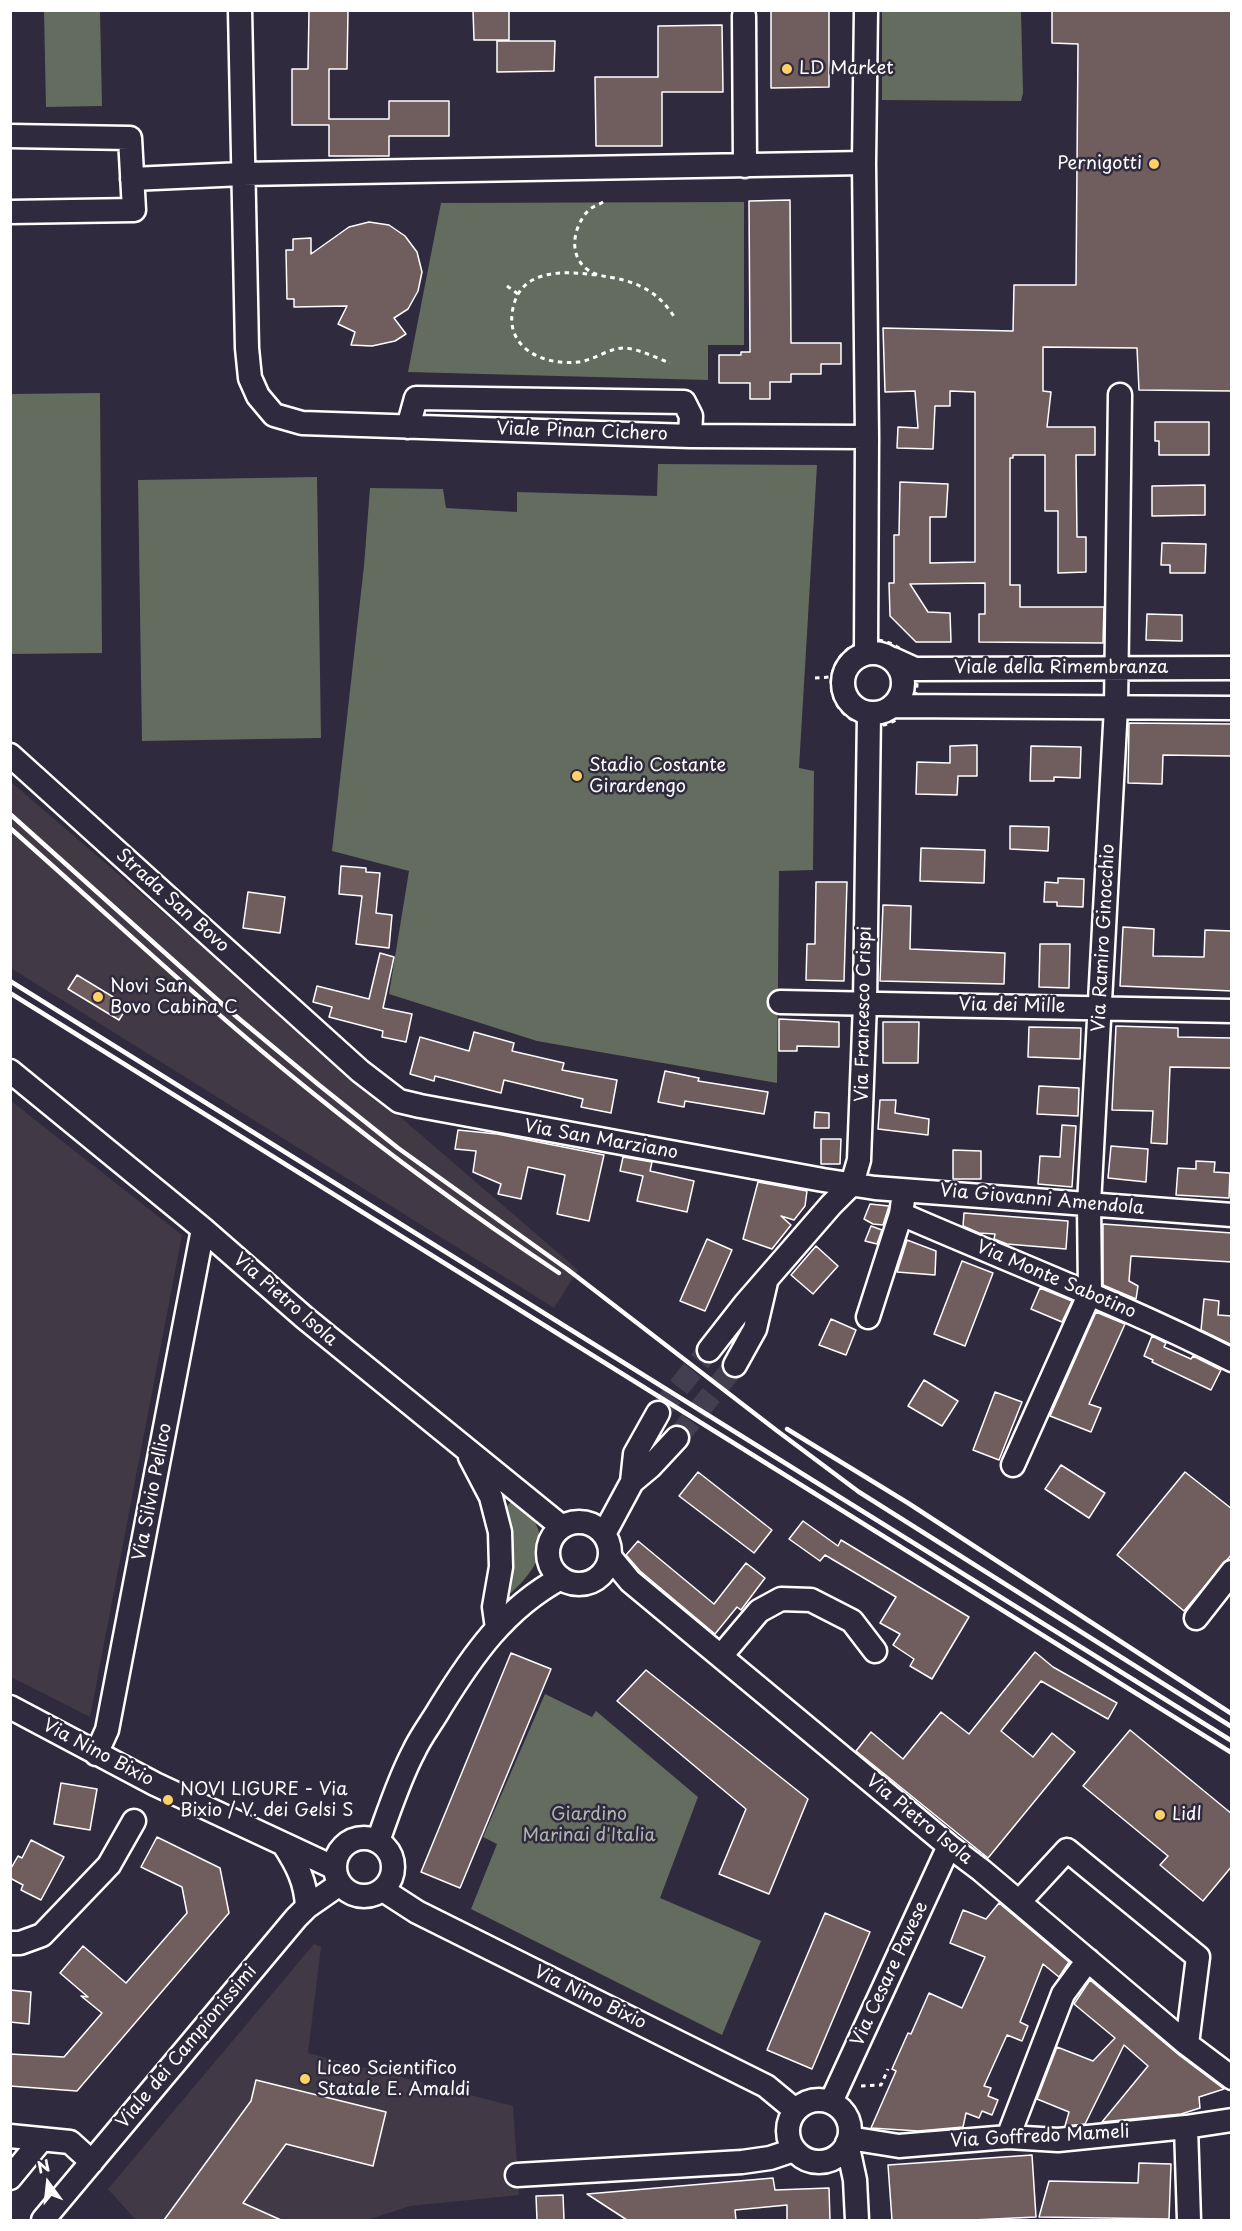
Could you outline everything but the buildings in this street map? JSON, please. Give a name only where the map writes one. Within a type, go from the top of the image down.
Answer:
[{"type":"street","name":"Viale Pinan Cichero","points":[[240,10],[247,348],[250,378],[258,396],[274,415],[302,423],[408,427],[690,436],[867,437]]},
{"type":"street","points":[[866,10],[864,163],[867,437],[866,646],[845,670],[843,689],[852,705],[869,719],[877,713],[901,707],[1232,708]]},
{"type":"street","points":[[744,16],[745,166]]},
{"type":"street","points":[[10,136],[130,138],[134,210],[10,212]]},
{"type":"street","points":[[132,179],[243,174],[864,163]]},
{"type":"street","name":"Via Ramiro Ginocchio","points":[[1013,1465],[1089,1293],[1089,1204],[1116,707],[1120,395]]},
{"type":"street","points":[[408,427],[416,398],[684,402],[691,416],[690,436]]},
{"type":"street","points":[[866,646],[893,659],[902,674],[903,683],[898,700],[901,707]]},
{"type":"street","name":"Viale della Rimembranza","points":[[893,659],[915,669],[1232,668]]},
{"type":"street","name":"Via Francesco Crispi","points":[[852,1184],[859,1160],[862,1131],[869,719]]},
{"type":"street","name":"Strada San Bovo","points":[[10,755],[360,1071]]},
{"type":"street","name":"Via dei Mille","points":[[780,1002],[1232,1011]]},
{"type":"street","name":"Via Pietro Isola","points":[[10,1071],[203,1229],[305,1318],[562,1527]]},
{"type":"street","name":"Via San Marziano","points":[[360,1071],[399,1101],[420,1106],[633,1147],[852,1184]]},
{"type":"street","points":[[709,1350],[831,1205],[852,1184]]},
{"type":"street","name":"Via Giovanni Amendola","points":[[852,1184],[1232,1215]]},
{"type":"street","points":[[868,1317],[901,1214],[904,1190]]},
{"type":"street","name":"Via Monte Sabotino","points":[[901,1214],[1089,1293],[1232,1360]]},
{"type":"street","name":"Via Silvio Pellico","points":[[96,1754],[107,1730],[203,1229]]},
{"type":"street","points":[[735,1365],[755,1329],[766,1281]]},
{"type":"street","points":[[632,1482],[635,1454],[658,1413]]},
{"type":"street","points":[[604,1534],[632,1482],[650,1467],[677,1438]]},
{"type":"street","points":[[465,1448],[491,1497],[500,1532],[501,1567],[494,1607],[497,1628]]},
{"type":"street","points":[[573,1522],[585,1522],[596,1526],[604,1534],[610,1545],[611,1558],[600,1577],[581,1584],[570,1583],[561,1578],[553,1569],[548,1558],[549,1546],[553,1535],[562,1527],[573,1522]]},
{"type":"street","name":"Via Pietro Isola","points":[[611,1558],[630,1581],[949,1846],[981,1870],[1186,2044],[1232,2078]]},
{"type":"street","points":[[1196,1618],[1232,1572]]},
{"type":"street","points":[[378,1841],[414,1751],[482,1644],[540,1589],[561,1578]]},
{"type":"street","points":[[721,1656],[759,1611],[781,1599],[811,1600],[852,1621],[875,1651]]},
{"type":"street","name":"Via Nino Bixio","points":[[13,1712],[284,1845],[338,1876]]},
{"type":"street","points":[[10,1943],[20,1943],[42,1935],[110,1865],[134,1821]]},
{"type":"street","points":[[358,1838],[378,1841],[390,1852],[394,1868],[392,1876],[383,1890],[372,1895],[360,1896],[349,1892],[338,1876],[336,1858],[341,1849],[358,1838]]},
{"type":"street","points":[[284,1845],[300,1869],[306,1890],[307,1907]]},
{"type":"street","name":"Via Cesare Pavese","points":[[831,2102],[949,1846]]},
{"type":"street","points":[[1019,1902],[1067,1850],[1198,1957],[1186,2044]]},
{"type":"street","name":"Viale dei Campionissimi","points":[[43,2220],[197,2034],[307,1907],[338,1876]]},
{"type":"street","name":"Via Nino Bixio","points":[[383,1890],[417,1912],[766,2086],[795,2110]]},
{"type":"street","points":[[1008,2137],[1063,1994],[1088,1960]]},
{"type":"street","points":[[848,2141],[842,2151],[827,2161],[809,2160],[794,2150],[788,2134],[790,2117],[795,2110],[812,2100],[831,2102],[845,2114],[850,2130],[848,2141],[855,2180],[856,2220]]},
{"type":"street","name":"Via Goffredo Mameli","points":[[848,2141],[899,2146],[1008,2137],[1058,2140],[1232,2120]]},
{"type":"street","points":[[1186,2127],[1189,2220]]},
{"type":"street","points":[[10,2136],[70,2142],[92,2162]]},
{"type":"street","points":[[10,2178],[42,2139]]},
{"type":"street","points":[[517,2175],[742,2162],[770,2158],[794,2150]]},
{"type":"path","points":[[596,275],[585,269],[576,255],[574,239],[579,223],[589,210],[603,202]]},
{"type":"path","points":[[670,363],[626,348],[612,350],[579,362],[547,359],[521,346],[513,332],[511,319],[518,294],[531,281],[565,271],[596,275],[637,285],[657,295],[675,318]]},
{"type":"path","points":[[507,286],[518,294]]},
{"type":"path","points":[[878,639],[889,642],[909,657],[915,669],[917,689],[901,707],[897,719],[888,724],[869,719],[856,723],[844,715],[831,691],[830,677],[834,664],[842,652],[853,644],[866,646],[878,639]]},
{"type":"path","points":[[815,678],[830,677]]},
{"type":"path","points":[[855,2086],[880,2085],[888,2069]]},
{"type":"shaded area","points":[[10,781],[578,1270],[554,1308],[11,968]]},
{"type":"shaded area","points":[[11,1101],[182,1235],[90,1717],[11,1677]]},
{"type":"shaded area","name":"Liceo Scientifico Statale E. Amaldi","points":[[314,1944],[321,1947],[308,2053],[513,2106],[519,2195],[410,2206],[367,2220],[136,2220],[108,2189]]},
{"type":"green space","points":[[44,11],[100,11],[102,106],[46,107]]},
{"type":"green space","points":[[882,11],[1021,11],[1023,93],[1021,101],[882,100]]},
{"type":"green space","points":[[744,202],[744,345],[708,345],[708,380],[408,372],[441,203]]},
{"type":"green space","points":[[100,393],[102,653],[11,654],[11,394]]},
{"type":"green space","name":"Stadio Costante Girardengo","points":[[658,464],[817,465],[799,768],[814,771],[813,870],[779,871],[777,1083],[537,1041],[389,994],[409,871],[332,851],[364,566],[370,488],[443,489],[446,508],[517,512],[517,492],[657,496]]},
{"type":"green space","points":[[317,477],[321,738],[142,741],[138,480]]},
{"type":"green space","points":[[514,1499],[527,1511],[535,1523],[540,1535],[541,1546],[532,1569],[511,1593],[505,1592],[505,1508]]},
{"type":"green space","name":"Giardino Marinai d'Italia","points":[[545,1694],[592,1717],[596,1711],[698,1797],[660,1898],[761,1941],[722,2035],[471,1909],[497,1844],[483,1837]]},
{"type":"tunnel","points":[[658,1413],[709,1350]]},
{"type":"tunnel","points":[[677,1438],[735,1365]]},
{"type":"railway","points":[[10,814],[231,1012],[398,1148],[567,1269],[859,1492],[1232,1727]]},
{"type":"railway","points":[[10,828],[198,996],[314,1094],[435,1187],[559,1273]]},
{"type":"railway","points":[[10,981],[1232,1741]]},
{"type":"railway","points":[[10,993],[1232,1753]]},
{"type":"railway","points":[[787,1429],[908,1503],[1232,1714]]},
{"type":"place","name":"LD Market","points":[[787,69]]},
{"type":"place","name":"Pernigotti","points":[[1154,164]]},
{"type":"place","name":"Stadio Costante Girardengo","points":[[577,776]]},
{"type":"place","name":"Novi San Bovo Cabina C","points":[[98,997]]},
{"type":"place","name":"NOVI LIGURE - Via Bixio / V. dei Gelsi S","points":[[168,1800]]},
{"type":"place","name":"Lidl","points":[[1160,1815]]},
{"type":"place","name":"Liceo Scientifico Statale E. Amaldi","points":[[305,2079]]}]
